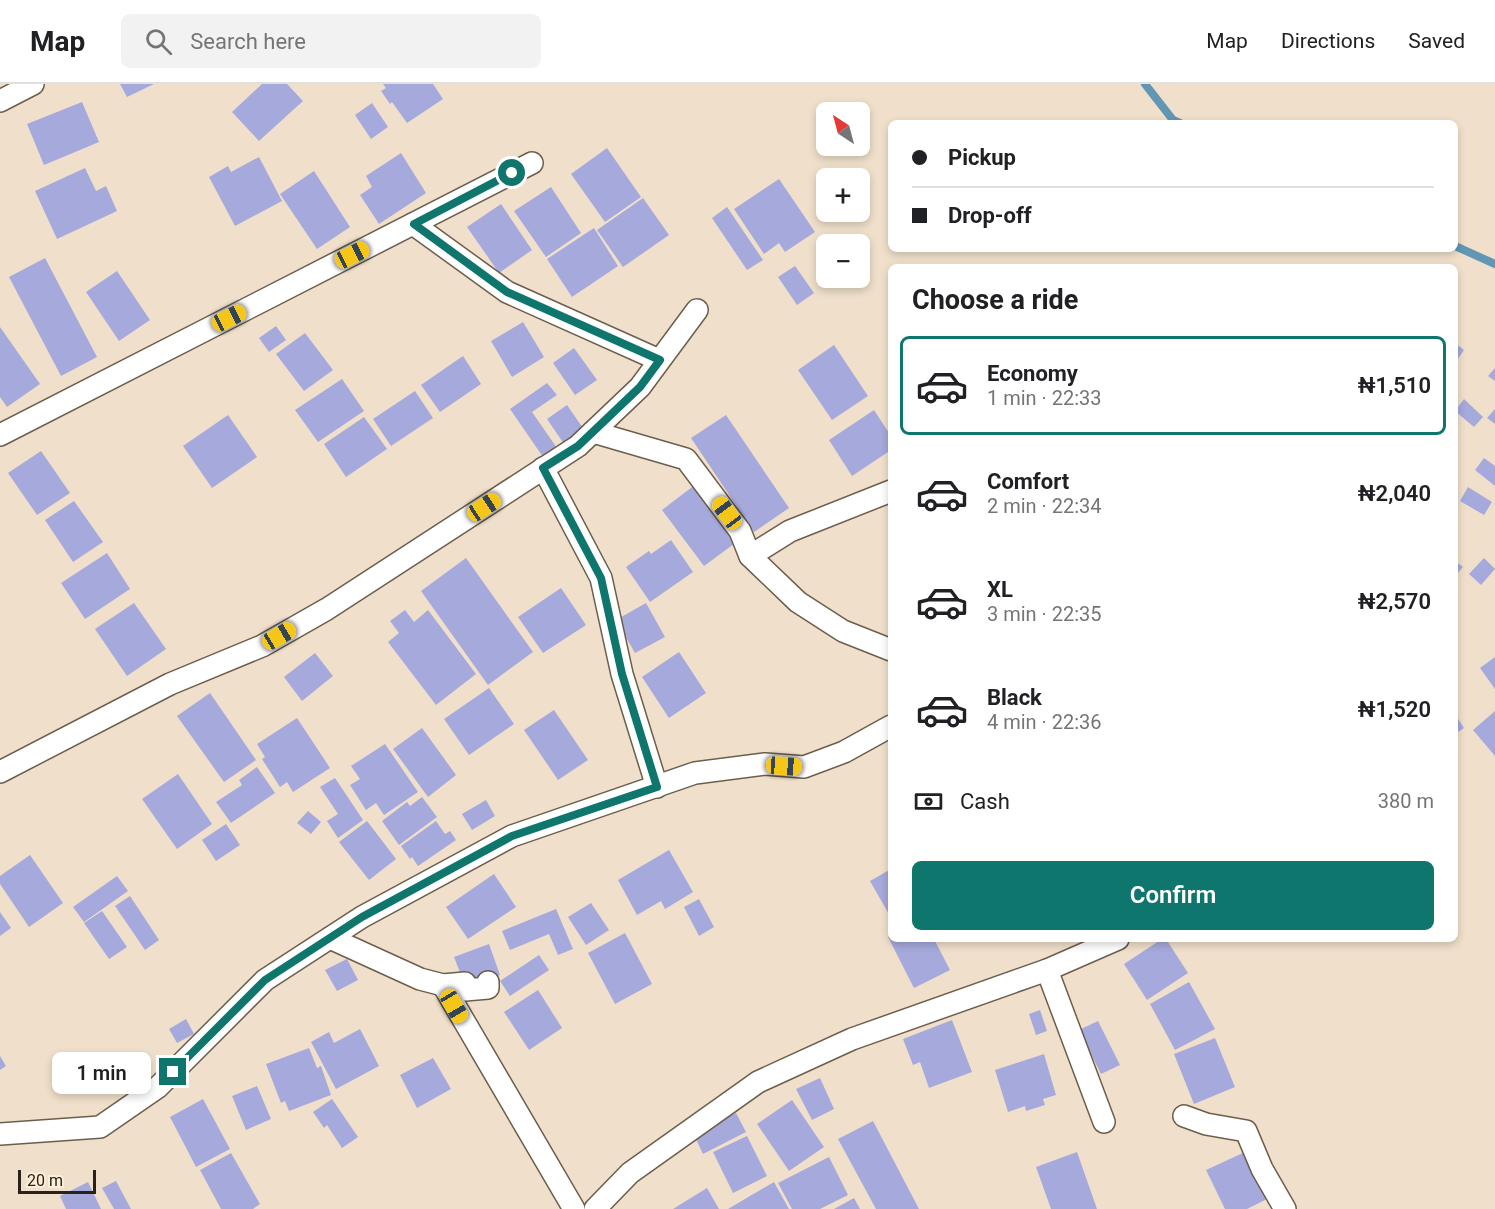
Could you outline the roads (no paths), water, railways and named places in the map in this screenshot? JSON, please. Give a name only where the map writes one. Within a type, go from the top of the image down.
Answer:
[{"type":"street","points":[[0,101],[33,84]]},
{"type":"street","points":[[0,435],[532,163]]},
{"type":"street","points":[[414,224],[507,292],[660,360]]},
{"type":"street","points":[[0,771],[170,684],[262,646],[327,609],[578,446],[640,387],[697,310]]},
{"type":"street","points":[[593,432],[686,459],[740,531],[750,556],[798,602],[843,631],[888,649]]},
{"type":"street","points":[[543,468],[601,578],[622,674],[657,787]]},
{"type":"street","points":[[750,556],[790,531],[888,492]]},
{"type":"street","points":[[0,1134],[100,1127],[158,1087],[265,980],[362,917],[512,836],[695,773],[765,764],[804,767],[844,752],[888,728]]},
{"type":"street","points":[[330,938],[420,979],[442,985],[465,983],[465,990],[488,988],[488,982]]},
{"type":"street","points":[[595,1209],[630,1173],[758,1082],[852,1039],[1047,970],[1111,942]]},
{"type":"street","points":[[1047,970],[1104,1122]]},
{"type":"street","points":[[442,985],[574,1209]]},
{"type":"street","points":[[1184,1116],[1206,1124],[1246,1131],[1262,1169],[1285,1209]]},
{"type":"waterway","points":[[1145,84],[1173,120]]},
{"type":"waterway","points":[[1458,247],[1495,264]]}]
